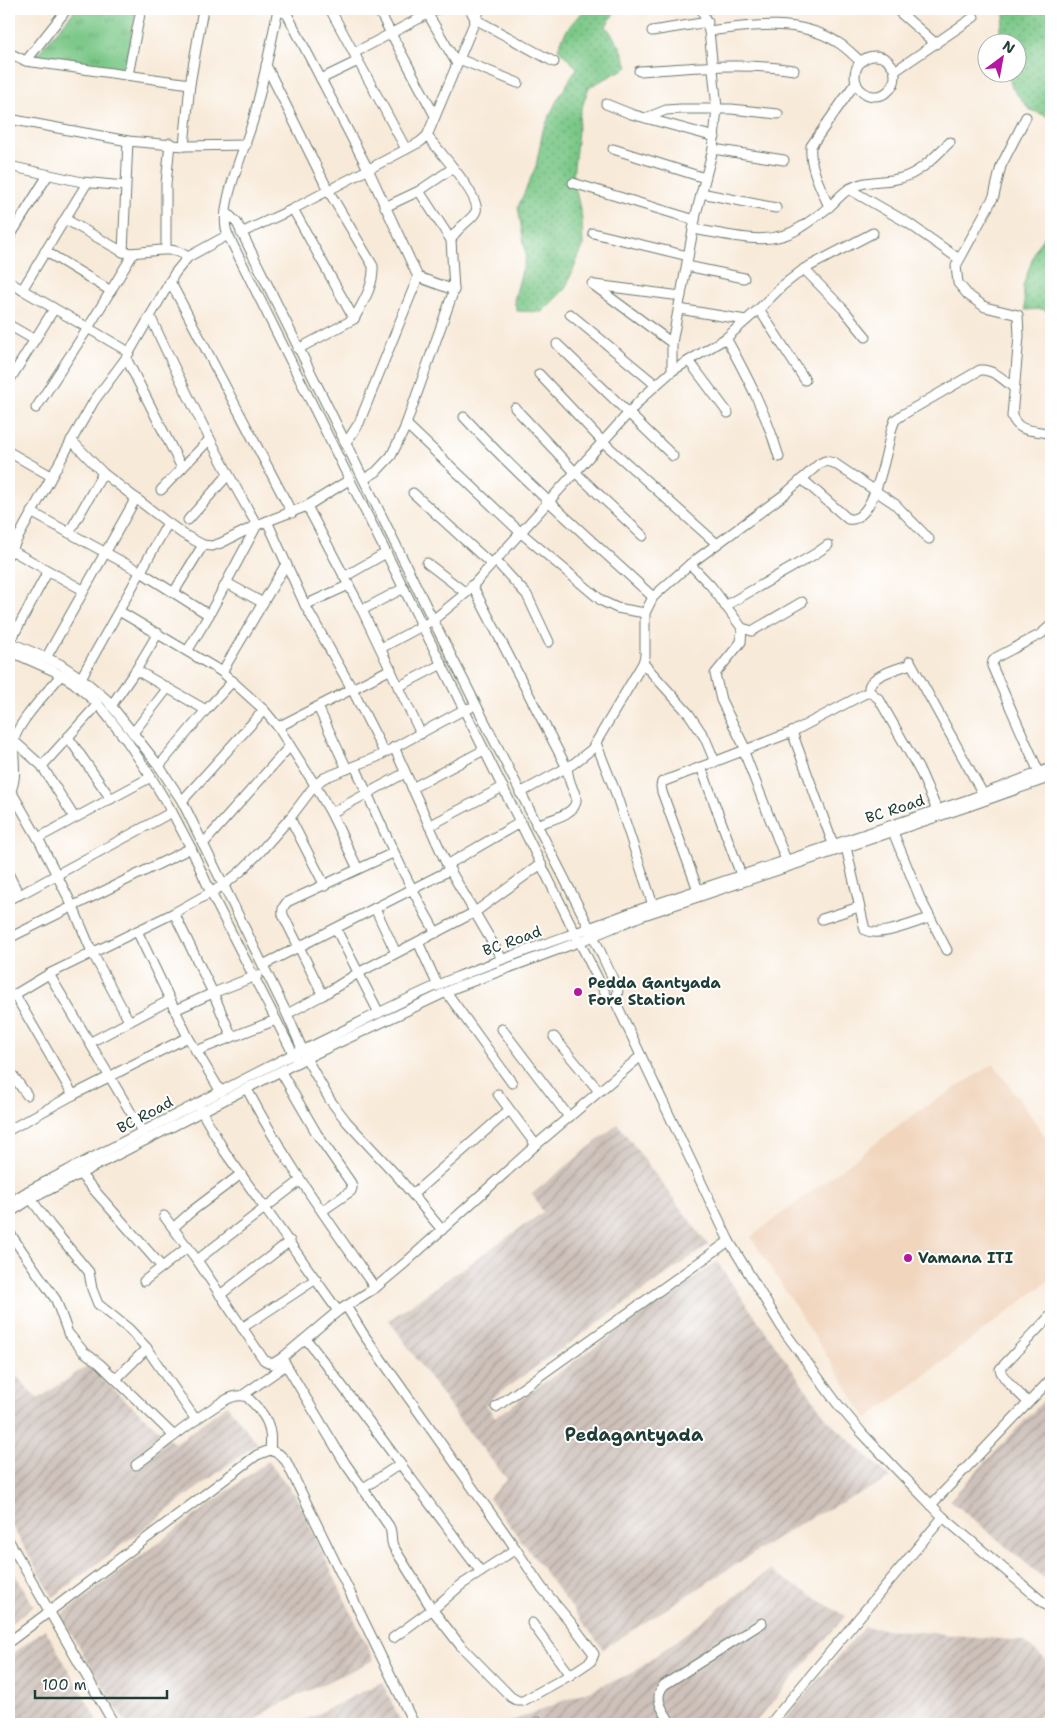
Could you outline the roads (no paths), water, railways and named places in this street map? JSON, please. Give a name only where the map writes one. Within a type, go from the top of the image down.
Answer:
[{"type":"street","points":[[26,61],[67,9]]},
{"type":"street","points":[[128,75],[141,9]]},
{"type":"street","points":[[184,146],[190,84],[203,9]]},
{"type":"street","points":[[454,290],[418,277],[368,169],[321,79],[287,14],[278,9],[254,118],[234,178],[226,212],[225,230],[608,997],[616,1003],[730,1241],[790,1339],[836,1402],[862,1432],[943,1517],[1048,1606],[1051,1595]]},
{"type":"street","points":[[330,9],[406,149]]},
{"type":"street","points":[[378,9],[436,116]]},
{"type":"street","points":[[321,79],[427,11],[438,9]]},
{"type":"street","points":[[470,9],[475,19],[554,62]]},
{"type":"street","points":[[241,233],[293,209],[428,136],[480,9]]},
{"type":"street","points":[[672,372],[672,343],[687,261],[715,137],[717,108],[714,67],[708,27],[702,9]]},
{"type":"street","points":[[896,9],[936,44]]},
{"type":"street","points":[[427,11],[458,61],[518,83]]},
{"type":"street","points":[[895,71],[974,17]]},
{"type":"street","points":[[652,31],[708,27],[793,26],[811,30],[838,42],[861,62]]},
{"type":"street","points":[[9,53],[26,61],[190,84]]},
{"type":"street","points":[[870,56],[882,57],[892,65],[895,71],[895,78],[890,90],[877,96],[870,96],[864,93],[856,82],[855,70],[861,62],[870,56]]},
{"type":"street","points":[[266,65],[328,190],[373,266],[374,276],[370,288],[354,319],[298,349]]},
{"type":"street","points":[[639,71],[745,65],[794,70]]},
{"type":"street","points":[[829,207],[812,164],[811,146],[856,82]]},
{"type":"street","points":[[606,104],[646,118],[715,137]]},
{"type":"street","points":[[646,118],[666,110],[717,108],[778,114]]},
{"type":"street","points":[[1026,117],[1001,166],[994,196],[956,266],[958,283],[968,296],[985,307],[1018,315],[1019,336],[1012,416],[1014,422],[1020,428],[1051,434]]},
{"type":"street","points":[[9,119],[128,140],[184,146],[246,145]]},
{"type":"street","points":[[364,480],[376,472],[391,456],[406,424],[454,290],[451,240],[460,225],[476,211],[477,205],[467,186],[428,136]]},
{"type":"street","points":[[123,252],[128,140]]},
{"type":"street","points":[[573,183],[694,225],[751,238],[766,239],[786,236],[799,229],[829,207],[849,189],[871,182],[901,178],[913,174],[950,142]]},
{"type":"street","points":[[166,249],[166,184],[170,143]]},
{"type":"street","points":[[613,149],[705,178]]},
{"type":"street","points":[[713,149],[784,160]]},
{"type":"street","points":[[9,166],[87,183],[125,186]]},
{"type":"street","points":[[385,207],[419,191],[453,168]]},
{"type":"street","points":[[9,238],[48,175]]},
{"type":"street","points":[[22,290],[87,183]]},
{"type":"street","points":[[849,189],[908,223],[959,259]]},
{"type":"street","points":[[419,191],[451,240]]},
{"type":"street","points":[[701,193],[776,208]]},
{"type":"street","points":[[293,209],[354,319]]},
{"type":"street","points":[[226,212],[237,223],[476,707],[591,932],[618,990],[616,1003]]},
{"type":"street","points":[[65,218],[123,252],[133,254],[166,249],[182,252],[188,257]]},
{"type":"street","points":[[593,233],[744,278]]},
{"type":"street","points":[[381,648],[433,620],[466,593],[628,411],[656,385],[672,372],[726,338],[804,268],[873,233]]},
{"type":"street","points":[[83,590],[10,552],[72,438],[94,401],[128,355],[170,281],[188,257],[228,235]]},
{"type":"street","points":[[45,251],[111,291]]},
{"type":"street","points":[[36,408],[133,254]]},
{"type":"street","points":[[804,268],[866,337]]},
{"type":"street","points":[[346,443],[359,423],[418,277]]},
{"type":"street","points":[[170,281],[292,513]]},
{"type":"street","points":[[9,282],[88,328],[128,355],[182,468]]},
{"type":"street","points":[[672,343],[592,284],[681,296]]},
{"type":"street","points":[[10,377],[54,309]]},
{"type":"street","points":[[679,309],[746,320]]},
{"type":"street","points":[[759,309],[805,380]]},
{"type":"street","points":[[570,314],[656,385]]},
{"type":"street","points":[[150,316],[209,440],[257,525]]},
{"type":"street","points":[[9,325],[35,340]]},
{"type":"street","points":[[726,338],[753,388],[770,426],[779,457]]},
{"type":"street","points":[[557,344],[628,411],[672,456]]},
{"type":"street","points":[[689,361],[728,413]]},
{"type":"street","points":[[802,480],[848,519],[857,518],[868,508],[876,491],[892,428],[895,420],[902,414],[980,370],[987,370],[995,374],[1014,388]]},
{"type":"street","points":[[539,374],[602,441],[717,544]]},
{"type":"street","points":[[515,408],[575,472],[643,536]]},
{"type":"street","points":[[464,417],[490,446],[548,502],[653,597]]},
{"type":"street","points":[[406,424],[520,532],[602,601],[617,608],[646,614]]},
{"type":"street","points":[[72,438],[103,473],[168,524],[203,544],[212,546],[257,525],[307,506],[349,480]]},
{"type":"street","points":[[162,490],[209,440]]},
{"type":"street","points":[[10,456],[51,476]]},
{"type":"street","points":[[520,793],[567,768],[584,756],[596,743],[643,663],[645,656],[646,614],[653,597],[690,564],[785,494],[819,464],[829,461],[876,491],[895,504],[929,538]]},
{"type":"street","points":[[69,533],[103,473]]},
{"type":"street","points":[[188,520],[228,475]]},
{"type":"street","points":[[414,493],[493,562],[527,595],[549,642]]},
{"type":"street","points":[[46,658],[136,498]]},
{"type":"street","points":[[307,506],[362,610],[421,734]]},
{"type":"street","points":[[32,512],[105,551],[209,615]]},
{"type":"street","points":[[267,521],[305,605],[352,689],[384,752]]},
{"type":"street","points":[[81,678],[168,524]]},
{"type":"street","points":[[188,650],[227,583],[257,525]]},
{"type":"street","points":[[174,592],[203,544]]},
{"type":"street","points":[[725,606],[828,545]]},
{"type":"street","points":[[305,605],[346,581],[386,553]]},
{"type":"street","points":[[222,672],[286,564]]},
{"type":"street","points":[[427,564],[466,593]]},
{"type":"street","points":[[690,564],[746,631],[752,631],[802,602]]},
{"type":"street","points":[[9,645],[48,571]]},
{"type":"street","points":[[227,583],[263,603]]},
{"type":"street","points":[[472,585],[567,768],[576,797],[576,804],[573,809],[536,825]]},
{"type":"street","points":[[362,610],[404,588]]},
{"type":"street","points":[[119,610],[222,672],[264,710],[278,727],[331,812],[358,869]]},
{"type":"street","points":[[1041,776],[992,666],[993,661],[997,657],[1041,634],[1051,625]]},
{"type":"street","points":[[742,628],[742,642],[715,674],[721,700],[746,750],[744,752],[786,860]]},
{"type":"street","points":[[111,706],[136,670],[158,632]]},
{"type":"street","points":[[9,645],[60,664],[81,678],[106,699],[159,766],[182,801],[303,1049]]},
{"type":"street","points":[[9,645],[62,675],[74,684],[98,704],[127,740],[172,812],[191,848],[210,893],[276,1020],[299,1059],[347,1122],[442,1230]]},
{"type":"street","points":[[643,663],[689,714],[705,738],[715,762]]},
{"type":"street","points":[[934,814],[921,773],[879,699],[868,688],[874,679],[911,663],[983,794]]},
{"type":"street","points":[[398,686],[442,664]]},
{"type":"street","points":[[278,727],[391,669]]},
{"type":"street","points":[[136,670],[206,710]]},
{"type":"street","points":[[62,675],[43,697],[12,740],[10,792],[57,874],[92,952],[129,1021]]},
{"type":"street","points":[[159,766],[233,681]]},
{"type":"street","points":[[133,733],[167,689]]},
{"type":"street","points":[[698,890],[661,786],[665,780],[744,752],[792,732],[870,692]]},
{"type":"street","points":[[42,766],[98,704]]},
{"type":"street","points":[[318,707],[368,794],[411,890],[436,934]]},
{"type":"street","points":[[73,1095],[12,996],[49,974],[174,913],[224,885],[241,871],[290,818],[315,785],[324,778],[421,734],[465,709],[476,707]]},
{"type":"street","points":[[182,801],[264,710]]},
{"type":"street","points":[[792,732],[833,844]]},
{"type":"street","points":[[68,737],[111,799]]},
{"type":"street","points":[[12,740],[42,766],[74,817]]},
{"type":"street","points":[[596,743],[615,791],[653,905]]},
{"type":"street","points":[[203,844],[289,747]]},
{"type":"street","points":[[394,747],[448,868],[502,959]]},
{"type":"street","points":[[412,788],[484,750]]},
{"type":"street","points":[[701,767],[741,875]]},
{"type":"street","name":"BC Road","points":[[9,1202],[221,1092],[299,1059],[303,1049],[438,986],[502,959],[578,937],[653,905],[833,844],[934,814],[1041,776],[1051,768]]},
{"type":"street","points":[[331,812],[405,773]]},
{"type":"street","points":[[38,838],[151,776]]},
{"type":"street","name":"BC Road","points":[[591,932],[893,832],[983,794],[1041,776],[1051,777]]},
{"type":"street","points":[[429,826],[503,787]]},
{"type":"street","points":[[9,899],[172,812]]},
{"type":"street","points":[[290,818],[325,886]]},
{"type":"street","points":[[175,1010],[254,976],[336,928],[411,890],[521,822]]},
{"type":"street","points":[[893,832],[920,898],[947,950]]},
{"type":"street","points":[[9,938],[191,848]]},
{"type":"street","points":[[846,848],[865,930],[870,933],[880,933],[930,918]]},
{"type":"street","points":[[323,995],[284,915],[282,910],[284,906],[287,902],[394,853]]},
{"type":"street","points":[[286,1014],[323,995],[358,973],[475,912],[541,864]]},
{"type":"street","points":[[9,875],[19,895]]},
{"type":"street","points":[[822,920],[859,907]]},
{"type":"street","points":[[375,908],[396,953]]},
{"type":"street","points":[[174,913],[232,1037]]},
{"type":"street","points":[[336,928],[379,1013]]},
{"type":"street","points":[[137,931],[188,1037],[221,1092]]},
{"type":"street","points":[[9,1213],[31,1199],[280,1072],[299,1059],[457,987],[578,937]]},
{"type":"street","points":[[418,942],[438,986]]},
{"type":"street","points":[[49,974],[91,1042],[143,1133]]},
{"type":"street","points":[[447,993],[512,1083]]},
{"type":"street","points":[[91,1042],[170,1000]]},
{"type":"street","points":[[196,1051],[276,1020]]},
{"type":"street","points":[[502,1029],[569,1117]]},
{"type":"street","points":[[9,1130],[73,1095],[188,1037]]},
{"type":"street","points":[[554,1037],[599,1091]]},
{"type":"street","points":[[136,1466],[174,1436],[226,1400],[242,1396],[284,1362],[306,1339],[342,1309],[375,1288],[536,1145],[641,1056]]},
{"type":"street","points":[[9,1070],[11,1080],[27,1095]]},
{"type":"street","points":[[280,1072],[351,1183],[351,1191],[322,1211]]},
{"type":"street","points":[[246,1089],[267,1128],[300,1181],[375,1288]]},
{"type":"street","points":[[498,1094],[536,1145]]},
{"type":"street","points":[[197,1104],[225,1152],[316,1279],[369,1342],[542,1588],[594,1654],[591,1661],[523,1701],[518,1701],[511,1697],[460,1645],[432,1609],[393,1546],[389,1526],[362,1489],[284,1362]]},
{"type":"street","points":[[412,1194],[510,1110]]},
{"type":"street","points":[[80,1174],[162,1267]]},
{"type":"street","points":[[173,1228],[241,1174]]},
{"type":"street","points":[[197,1260],[300,1181]]},
{"type":"street","points":[[31,1199],[89,1272],[92,1289],[98,1304],[129,1329],[147,1348],[196,1420]]},
{"type":"street","points":[[164,1216],[188,1247],[264,1360],[272,1364],[284,1362]]},
{"type":"street","points":[[9,1232],[56,1300],[68,1333],[83,1351],[100,1364],[174,1436]]},
{"type":"street","points":[[220,1295],[290,1241]]},
{"type":"street","points":[[496,1407],[730,1241]]},
{"type":"street","points":[[144,1281],[188,1247]]},
{"type":"street","points":[[242,1328],[316,1279]]},
{"type":"street","points":[[1028,1402],[1005,1378],[1000,1369],[1051,1315]]},
{"type":"street","points":[[306,1339],[481,1572]]},
{"type":"street","points":[[116,1379],[147,1348]]},
{"type":"street","points":[[932,1505],[1051,1379]]},
{"type":"street","points":[[242,1396],[247,1397],[253,1402],[270,1426],[272,1437],[270,1450]]},
{"type":"street","points":[[9,1642],[257,1455],[270,1450],[279,1454],[286,1461],[414,1724]]},
{"type":"street","points":[[362,1489],[400,1464]]},
{"type":"street","points":[[770,1724],[943,1517]]},
{"type":"street","points":[[9,1541],[114,1724]]},
{"type":"street","points":[[393,1638],[432,1609],[461,1584],[516,1549]]},
{"type":"street","points":[[532,1623],[570,1675]]},
{"type":"street","points":[[672,1724],[660,1705],[659,1690],[762,1623]]},
{"type":"place","name":"Pedda Gantyada Fore Station","points":[[578,992]]},
{"type":"place","name":"Vamana ITI","points":[[908,1258]]},
{"type":"district","name":"Pedagantyada","points":[[634,1435]]}]
